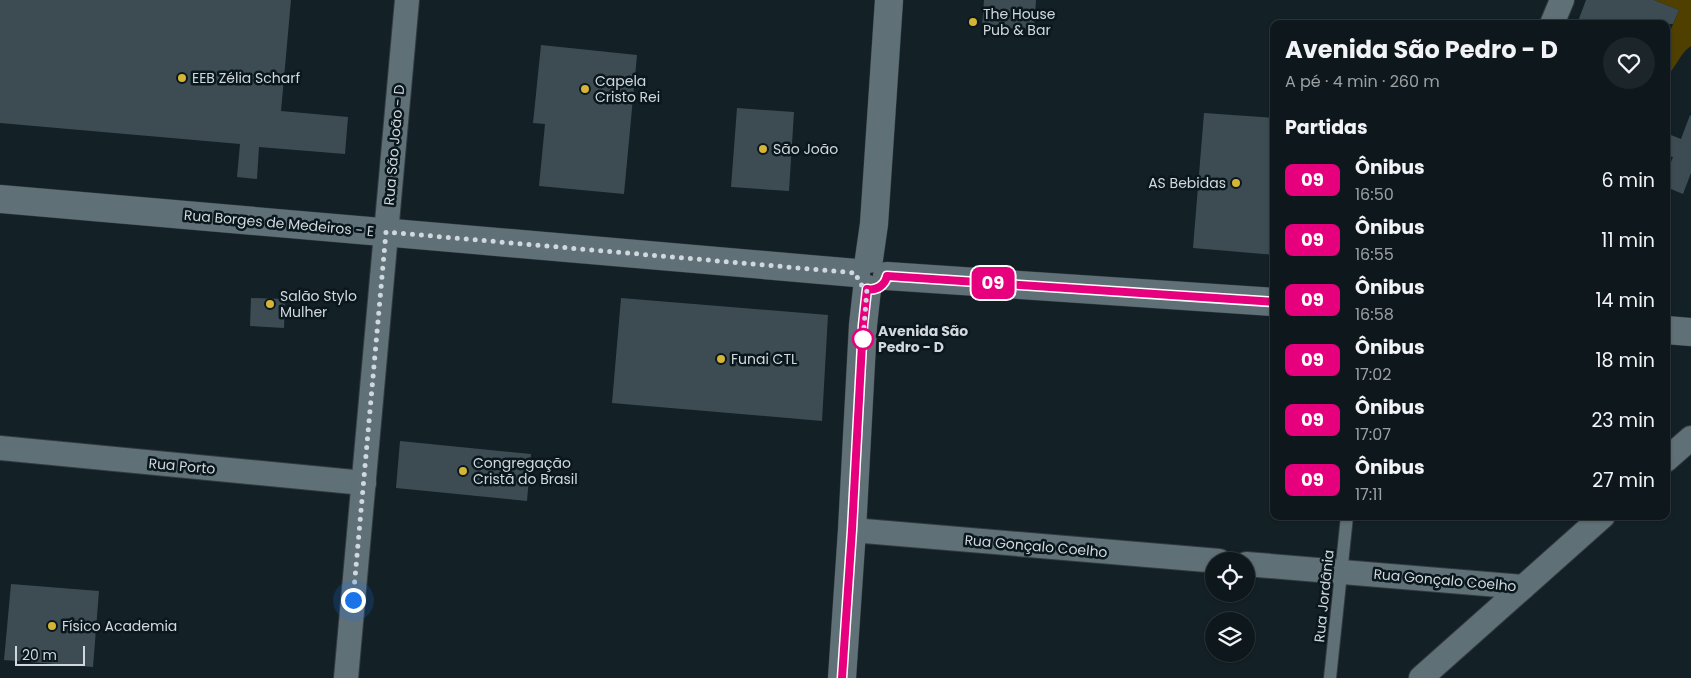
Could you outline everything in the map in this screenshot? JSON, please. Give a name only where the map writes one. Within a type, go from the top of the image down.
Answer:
[{"type":"street","name":"Rua São João - D","points":[[346,678],[407,0]]},
{"type":"street","points":[[842,678],[863,325],[874,224],[889,0]]},
{"type":"street","points":[[1554,20],[1562,0]]},
{"type":"street","name":"Rua Borges de Medeiros - E","points":[[0,199],[870,274],[1270,302]]},
{"type":"street","points":[[1670,330],[1691,332]]},
{"type":"street","points":[[1670,456],[1691,438]]},
{"type":"street","name":"Rua Porto","points":[[0,448],[364,483]]},
{"type":"street","points":[[1427,676],[1598,520]]},
{"type":"street","name":"Rua Gonçalo Coelho","points":[[852,530],[1205,560]]},
{"type":"street","name":"Rua Gonçalo Coelho","points":[[1255,565],[1523,587]]},
{"type":"lane","name":"Rua Jordânia","points":[[1330,678],[1347,520]]},
{"type":"shaded area","points":[[1654,0],[1691,0],[1691,46],[1670,72],[1670,31],[1679,10]]},
{"type":"building","name":"EEB Zélia Scharf","points":[[0,0],[291,0],[281,111],[348,117],[345,154],[259,147],[257,179],[237,177],[240,144],[0,123]]},
{"type":"building","points":[[984,0],[1036,0],[1034,30],[982,26]]},
{"type":"building","points":[[1586,0],[1654,0],[1679,10],[1673,24],[1670,24],[1670,20],[1578,20]]},
{"type":"building","name":"Capela Cristo Rei","points":[[541,45],[637,55],[624,194],[539,186],[545,124],[533,123]]},
{"type":"building","name":"São João","points":[[737,108],[794,112],[789,191],[731,187]]},
{"type":"building","name":"AS Bebidas","points":[[1204,113],[1270,118],[1270,255],[1193,248]]},
{"type":"building","points":[[1690,115],[1691,173],[1683,194],[1670,189],[1670,165],[1673,157],[1670,156],[1670,135],[1681,139]]},
{"type":"building","points":[[251,298],[285,299],[284,328],[250,326]]},
{"type":"building","name":"Funai CTL","points":[[621,298],[828,315],[822,421],[612,403]]},
{"type":"building","name":"Congregação Cristã do Brasil","points":[[400,441],[531,454],[527,501],[396,488]]},
{"type":"building","name":"Físico Academia","points":[[11,584],[99,591],[93,667],[4,660]]},
{"type":"bus line","name":"09","points":[[842,678],[863,325],[867,289],[871,290],[882,286],[887,276],[1270,302]]},
{"type":"place","name":"The House Pub & Bar","points":[[973,22]]},
{"type":"place","name":"EEB Zélia Scharf","points":[[182,78]]},
{"type":"place","name":"Capela Cristo Rei","points":[[585,89]]},
{"type":"place","name":"São João","points":[[763,149]]},
{"type":"place","name":"AS Bebidas","points":[[1236,183]]},
{"type":"place","name":"Salão Stylo Mulher","points":[[270,304]]},
{"type":"place","name":"Avenida São Pedro - D","points":[[863,339]]},
{"type":"place","name":"Funai CTL","points":[[721,359]]},
{"type":"place","name":"Congregação Cristã do Brasil","points":[[463,471]]},
{"type":"place","name":"Físico Academia","points":[[52,626]]},
{"type":"route","points":[[353,600],[386,232],[856,273],[859,283],[867,289],[863,339]]}]
